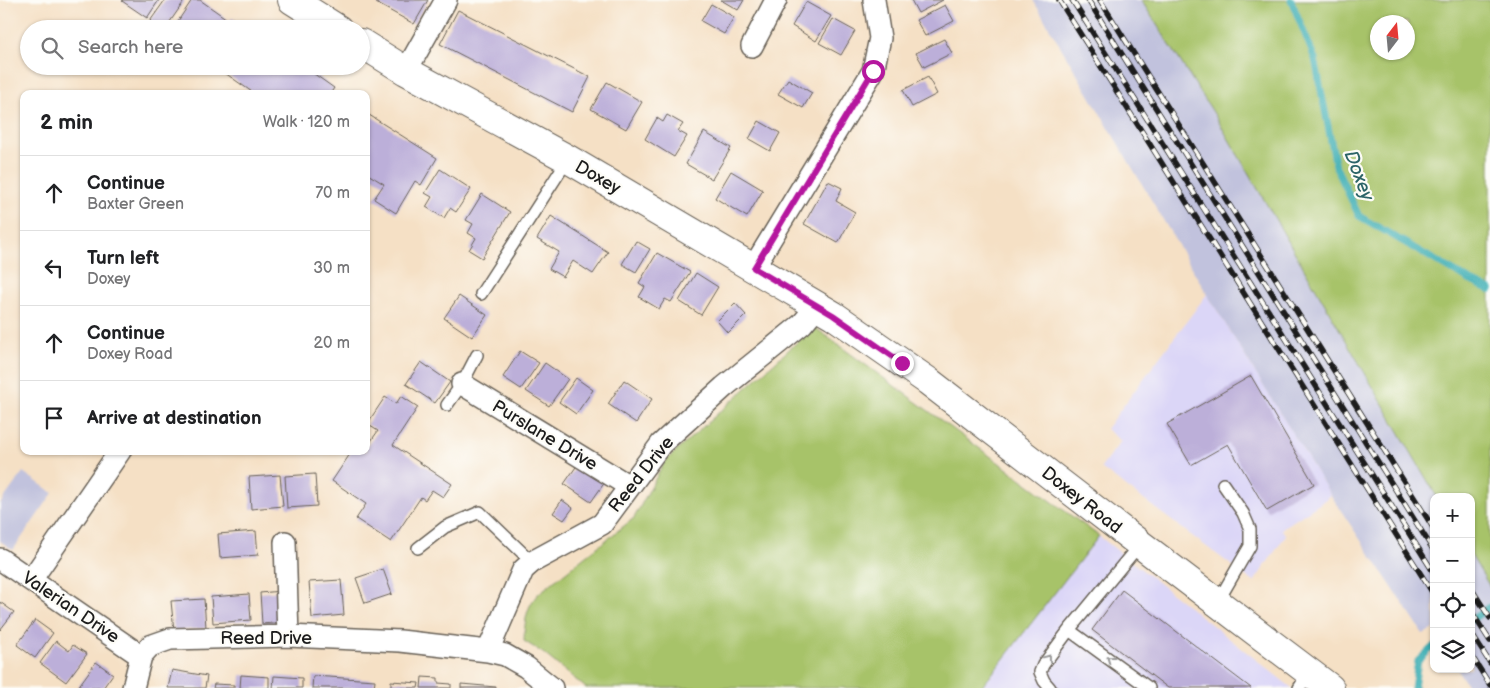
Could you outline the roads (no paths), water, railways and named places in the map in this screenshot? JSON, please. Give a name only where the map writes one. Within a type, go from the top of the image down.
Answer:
[{"type":"street","points":[[292,0],[324,20]]},
{"type":"street","points":[[406,71],[446,0]]},
{"type":"street","points":[[752,46],[776,0]]},
{"type":"street","points":[[754,268],[873,71],[880,38],[874,0]]},
{"type":"street","name":"Doxey","points":[[370,49],[406,71],[568,160],[825,310]]},
{"type":"street","name":"Reed Drive","points":[[488,651],[523,570],[532,562],[602,524],[661,444],[724,387],[802,324],[825,310]]},
{"type":"street","name":"Doxey Road","points":[[825,310],[928,381],[1218,603],[1313,683]]},
{"type":"street","name":"Purslane Drive","points":[[462,384],[629,486]]},
{"type":"street","points":[[31,580],[117,455]]},
{"type":"street","points":[[285,542],[288,636]]},
{"type":"street","name":"Valerian Drive","points":[[0,559],[141,656]]},
{"type":"street","name":"Reed Drive","points":[[141,656],[150,646],[170,639],[288,636],[400,641],[488,651],[505,655],[526,667],[552,688]]},
{"type":"street","points":[[133,688],[141,656]]},
{"type":"lane","points":[[481,294],[568,160]]},
{"type":"lane","points":[[447,405],[462,384],[476,355]]},
{"type":"lane","points":[[1218,603],[1250,546],[1250,529],[1243,513],[1223,484]]},
{"type":"lane","points":[[418,548],[446,527],[480,512],[532,562]]},
{"type":"lane","points":[[1050,688],[1040,672],[1043,665],[1140,544]]},
{"type":"lane","points":[[1070,630],[1149,688]]},
{"type":"waterway","name":"Doxey","points":[[1291,0],[1315,59],[1336,167],[1359,216],[1469,280],[1490,290]]},
{"type":"waterway","name":"Doxey","points":[[1475,617],[1490,607]]},
{"type":"waterway","name":"Doxey","points":[[1414,688],[1418,661],[1430,650]]},
{"type":"railway","points":[[1059,0],[1430,589]]},
{"type":"railway","points":[[1072,0],[1430,567]]},
{"type":"railway","points":[[1088,0],[1430,545]]},
{"type":"railway","points":[[1100,0],[1430,523]]},
{"type":"railway","points":[[1475,594],[1490,618]]},
{"type":"railway","points":[[1475,617],[1490,641]]},
{"type":"railway","points":[[1475,639],[1490,663]]},
{"type":"railway","points":[[1475,661],[1490,685]]}]
